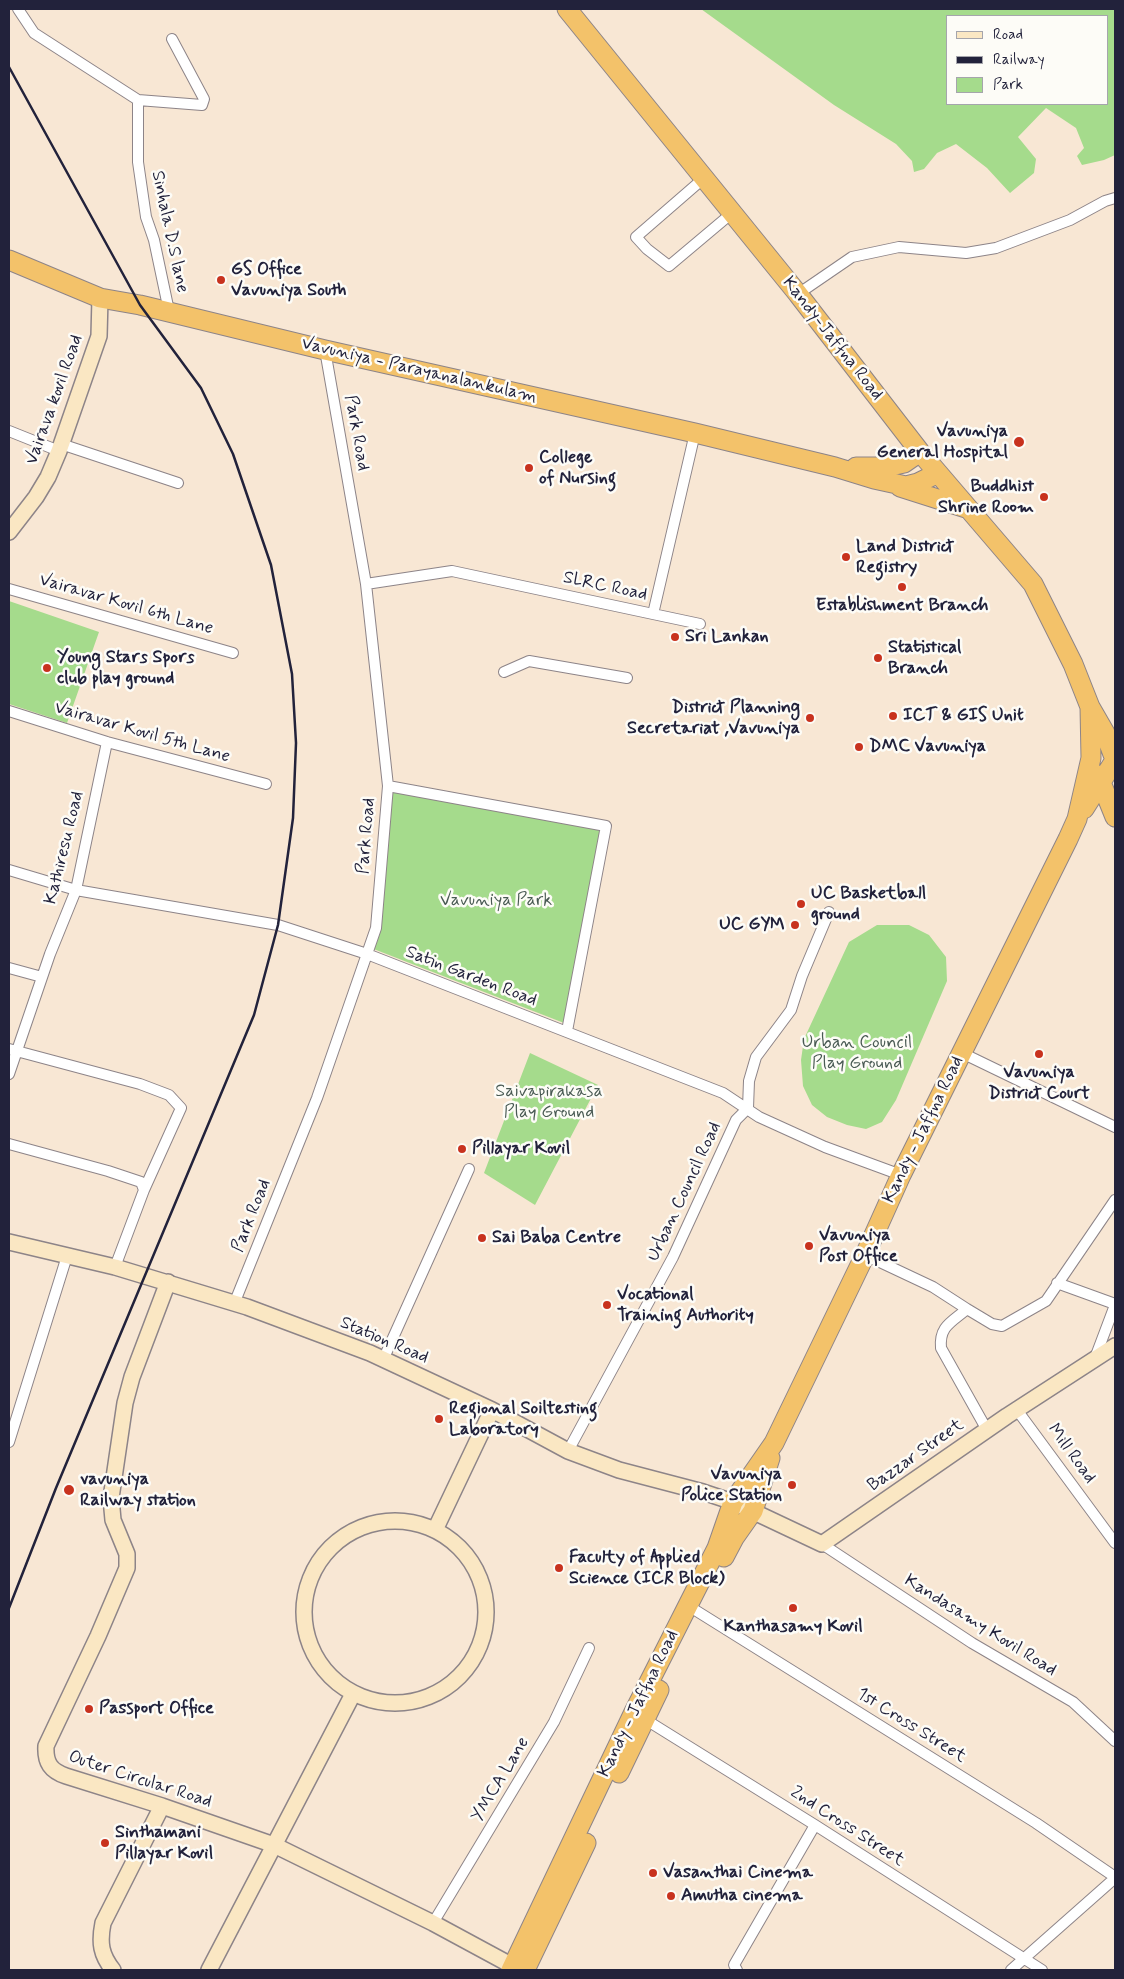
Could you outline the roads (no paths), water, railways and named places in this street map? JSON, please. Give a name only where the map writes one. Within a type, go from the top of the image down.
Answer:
[{"type":"highway","name":"Kandy-Jaffna Road","points":[[567,9],[798,294],[920,452],[971,509],[1033,584],[1114,753]]},
{"type":"highway","name":"Vavuniya - Parayanalankulam","points":[[9,260],[100,298],[168,311],[325,350],[695,433],[835,467]]},
{"type":"highway","points":[[835,467],[886,467],[904,463],[920,452]]},
{"type":"highway","points":[[835,467],[971,509]]},
{"type":"highway","points":[[874,479],[906,486],[938,473]]},
{"type":"highway","name":"Kandy-Jaffna Road","points":[[1090,706],[1091,758]]},
{"type":"highway","points":[[1113,812],[1091,758],[1114,753]]},
{"type":"highway","name":"Kandy - Jaffna Road","points":[[517,1969],[692,1609],[734,1502],[774,1443],[901,1175],[1081,813],[1101,783],[1114,753]]},
{"type":"highway","name":"Kandy - Jaffna Road","points":[[1081,813],[1091,758]]},
{"type":"highway","points":[[1081,813],[1093,804],[1113,812]]},
{"type":"highway","name":"Kandy - Jaffna Road","points":[[692,1609],[726,1552],[754,1511],[774,1443]]},
{"type":"street","points":[[18,9],[34,33],[138,100],[202,105],[204,99],[172,39]]},
{"type":"street","name":"Sinhala D.S lane","points":[[138,100],[138,162],[146,217],[154,240],[168,311]]},
{"type":"street","points":[[704,178],[636,237],[647,249],[669,266],[732,213]]},
{"type":"street","points":[[798,294],[852,257],[899,247],[966,252],[996,248],[1070,220],[1105,201],[1115,198]]},
{"type":"street","name":"Vairava kovil Road","points":[[9,532],[36,497],[48,477],[60,448],[99,336],[100,298]]},
{"type":"street","name":"Park Road","points":[[234,1304],[317,1098],[376,928],[388,786],[366,584],[325,350]]},
{"type":"street","points":[[9,431],[178,483]]},
{"type":"street","name":"SLRC Road","points":[[366,584],[452,571],[653,614],[695,433]]},
{"type":"street","name":"Vairavar Kovil 6th Lane","points":[[9,589],[233,653]]},
{"type":"street","points":[[653,614],[700,624]]},
{"type":"street","points":[[504,672],[529,661],[627,678]]},
{"type":"street","name":"Vairavar Kovil 5th Lane","points":[[9,711],[107,742],[266,784]]},
{"type":"street","name":"Kathiresu Road","points":[[9,1074],[13,1050],[76,890],[107,742]]},
{"type":"street","points":[[388,786],[606,826],[568,1031]]},
{"type":"street","name":"Satin Garden Road","points":[[9,870],[76,890],[278,925],[367,954],[724,1093],[759,1117],[825,1147],[901,1175]]},
{"type":"street","points":[[748,1108],[749,1081],[756,1057],[792,1010],[802,976],[829,912]]},
{"type":"street","points":[[9,968],[42,977]]},
{"type":"street","points":[[13,1050],[140,1084],[169,1095],[181,1108],[144,1190],[114,1267]]},
{"type":"street","points":[[962,1053],[1115,1127]]},
{"type":"street","name":"Urban Council Road","points":[[568,1451],[674,1257],[736,1120],[748,1108]]},
{"type":"street","points":[[9,1144],[131,1178],[141,1182],[144,1190]]},
{"type":"street","points":[[383,1360],[470,1169]]},
{"type":"street","points":[[865,1254],[934,1287],[992,1324],[1002,1326],[1046,1301],[1115,1200]]},
{"type":"street","name":"Station Road","points":[[9,1242],[114,1267],[168,1282],[234,1304],[383,1360],[492,1410],[568,1451],[619,1470],[734,1502]]},
{"type":"street","points":[[9,1442],[68,1256]]},
{"type":"street","name":"Outer Circular Road","points":[[168,1282],[132,1377],[125,1403],[111,1498],[113,1520],[127,1554],[127,1568],[98,1636],[46,1746],[46,1756],[50,1767],[56,1772],[274,1845],[433,1924],[517,1969]]},
{"type":"street","points":[[1057,1283],[1115,1304],[1096,1358]]},
{"type":"street","points":[[967,1309],[944,1328],[940,1338],[941,1348],[987,1430]]},
{"type":"street","name":"Bazzar Street","points":[[822,1544],[987,1430],[1115,1346]]},
{"type":"street","points":[[435,1530],[492,1410]]},
{"type":"street","name":"Mill Road","points":[[1018,1410],[1115,1543]]},
{"type":"street","points":[[734,1502],[822,1544]]},
{"type":"street","points":[[405,1521],[435,1530],[459,1546],[476,1570],[486,1597],[486,1626],[477,1653],[460,1677],[437,1694],[410,1703],[380,1703],[353,1694],[327,1675],[310,1648],[302,1618],[306,1586],[320,1558],[344,1536],[373,1523],[405,1521]]},
{"type":"street","name":"Kandasamy Kovil Road","points":[[822,1544],[972,1643],[1073,1702],[1115,1741]]},
{"type":"street","name":"1st Cross Street","points":[[692,1609],[1036,1823],[1115,1878]]},
{"type":"street","name":"YMCA Lane","points":[[433,1924],[554,1722],[589,1648]]},
{"type":"street","points":[[209,1970],[353,1694]]},
{"type":"street","name":"2nd Cross Street","points":[[640,1715],[1042,1970]]},
{"type":"street","points":[[108,1969],[104,1960],[100,1936],[103,1923],[162,1806]]},
{"type":"street","points":[[737,1970],[734,1965],[815,1825]]},
{"type":"street","points":[[1011,1970],[1115,1878]]},
{"type":"railway","points":[[9,67],[140,305],[201,388],[233,454],[271,565],[292,674],[296,743],[293,818],[278,925],[254,1015],[56,1488],[9,1608]]},
{"type":"place","name":"GS Office Vavuniya South","points":[[221,280]]},
{"type":"place","name":"Vavuniya General Hospital","points":[[1019,442]]},
{"type":"place","name":"College of Nursing","points":[[529,468]]},
{"type":"place","name":"Buddhist Shrine Room","points":[[1044,497]]},
{"type":"place","name":"Land District Registry","points":[[846,557]]},
{"type":"place","name":"Establishment Branch","points":[[902,587]]},
{"type":"place","name":"Sri Lankan","points":[[675,637]]},
{"type":"place","name":"Statistical Branch","points":[[878,658]]},
{"type":"place","name":"Young Stars Spors club play ground","points":[[47,668]]},
{"type":"place","name":"ICT & GIS Unit","points":[[893,716]]},
{"type":"place","name":"District Planning Secretariat ,Vavuniya","points":[[810,718]]},
{"type":"place","name":"DMC Vavuniya","points":[[859,747]]},
{"type":"place","name":"UC Basketball ground","points":[[801,904]]},
{"type":"place","name":"UC GYM","points":[[795,925]]},
{"type":"place","name":"Vavuniya District Court","points":[[1039,1054]]},
{"type":"place","name":"Pillayar Kovil","points":[[462,1149]]},
{"type":"place","name":"Sai Baba Centre","points":[[482,1238]]},
{"type":"place","name":"Vavuniya Post Office","points":[[809,1246]]},
{"type":"place","name":"Vocational Training Authority","points":[[607,1305]]},
{"type":"place","name":"Regional Soiltesting Laboratory","points":[[439,1419]]},
{"type":"place","name":"Vavuniya Police Station","points":[[792,1485]]},
{"type":"place","name":"vavuniya Railway station","points":[[69,1490]]},
{"type":"place","name":"Faculty of Applied Science (ICR Block)","points":[[559,1568]]},
{"type":"place","name":"Kanthasamy Kovil","points":[[793,1608]]},
{"type":"place","name":"Passport Office","points":[[89,1709]]},
{"type":"place","name":"Sinthamani Pillayar Kovil","points":[[105,1843]]},
{"type":"place","name":"Vasanthai Cinema","points":[[653,1873]]},
{"type":"place","name":"Amutha cinema","points":[[671,1896]]},
{"type":"park label","name":"Vavuniya Park","points":[[496,901]]},
{"type":"park label","name":"Urban Council Play Ground","points":[[857,1053]]},
{"type":"park label","name":"Saivapirakasa Play Ground","points":[[549,1102]]}]
